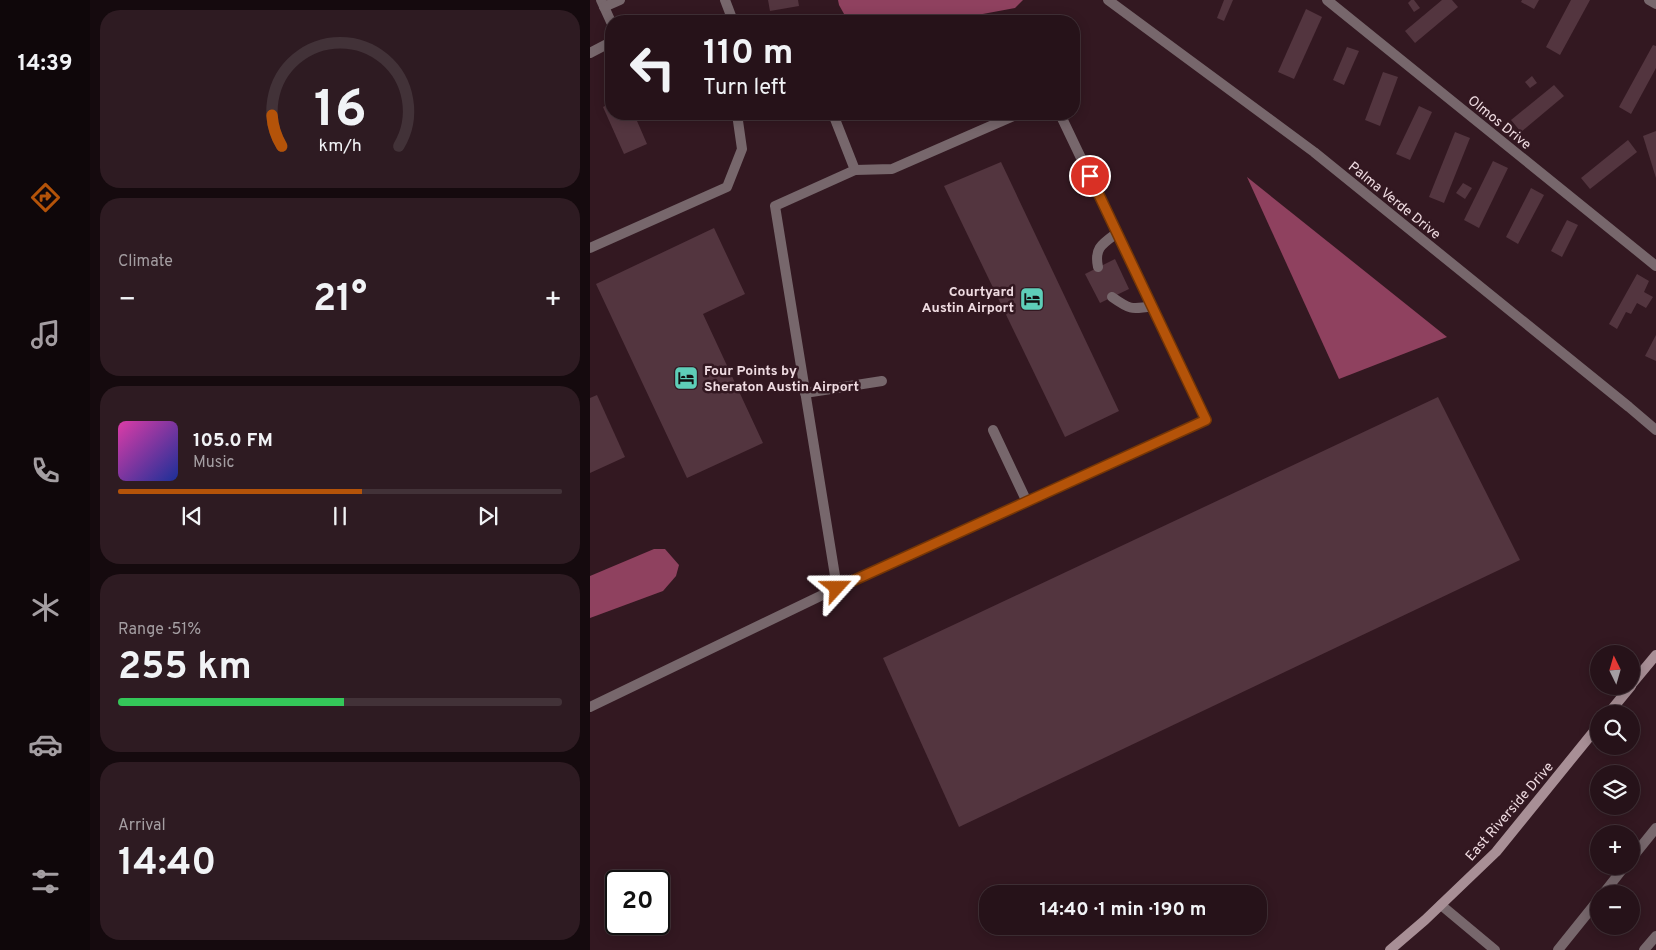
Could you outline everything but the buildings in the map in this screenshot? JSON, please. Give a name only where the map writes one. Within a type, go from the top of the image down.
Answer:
[{"type":"main road","points":[[1640,675],[1656,655]]},
{"type":"main road","points":[[1615,705],[1624,695]]},
{"type":"main road","name":"East Riverside Drive","points":[[1390,950],[1441,905],[1496,852],[1590,737]]},
{"type":"street","points":[[602,4],[620,0]]},
{"type":"street","points":[[726,0],[731,15]]},
{"type":"street","name":"Palma Verde Drive","points":[[1108,0],[1314,152],[1656,430]]},
{"type":"street","name":"Olmos Drive","points":[[1327,0],[1656,266]]},
{"type":"street","points":[[1649,0],[1656,4]]},
{"type":"street","points":[[590,53],[605,45]]},
{"type":"street","points":[[590,248],[727,187],[742,149],[738,120]]},
{"type":"street","points":[[835,120],[856,170]]},
{"type":"street","points":[[837,588],[775,206],[856,170],[892,169],[1004,120]]},
{"type":"street","points":[[590,707],[837,588],[1206,420],[1063,120]]},
{"type":"street","points":[[1098,267],[1096,256],[1101,245],[1117,233]]},
{"type":"street","points":[[1112,297],[1126,307],[1137,309],[1152,306]]},
{"type":"street","points":[[805,392],[882,381]]},
{"type":"street","points":[[993,430],[1027,502]]},
{"type":"street","points":[[1640,848],[1656,828]]},
{"type":"street","points":[[1610,885],[1618,875]]},
{"type":"street","points":[[1441,905],[1495,950]]},
{"type":"street","points":[[1558,950],[1590,910]]},
{"type":"street","points":[[1644,950],[1656,936]]},
{"type":"shaded area","points":[[838,0],[1023,0],[1015,8],[977,15],[845,15]]},
{"type":"shaded area","points":[[1247,177],[1447,337],[1339,379]]},
{"type":"shaded area","points":[[654,549],[665,549],[679,565],[676,576],[663,591],[590,618],[590,576]]},
{"type":"place","name":"Courtyard Austin Airport","points":[[1032,299]]},
{"type":"place","name":"Four Points by Sheraton Austin Airport","points":[[686,378]]},
{"type":"route","points":[[837,588],[1206,420],[1090,176]]}]
